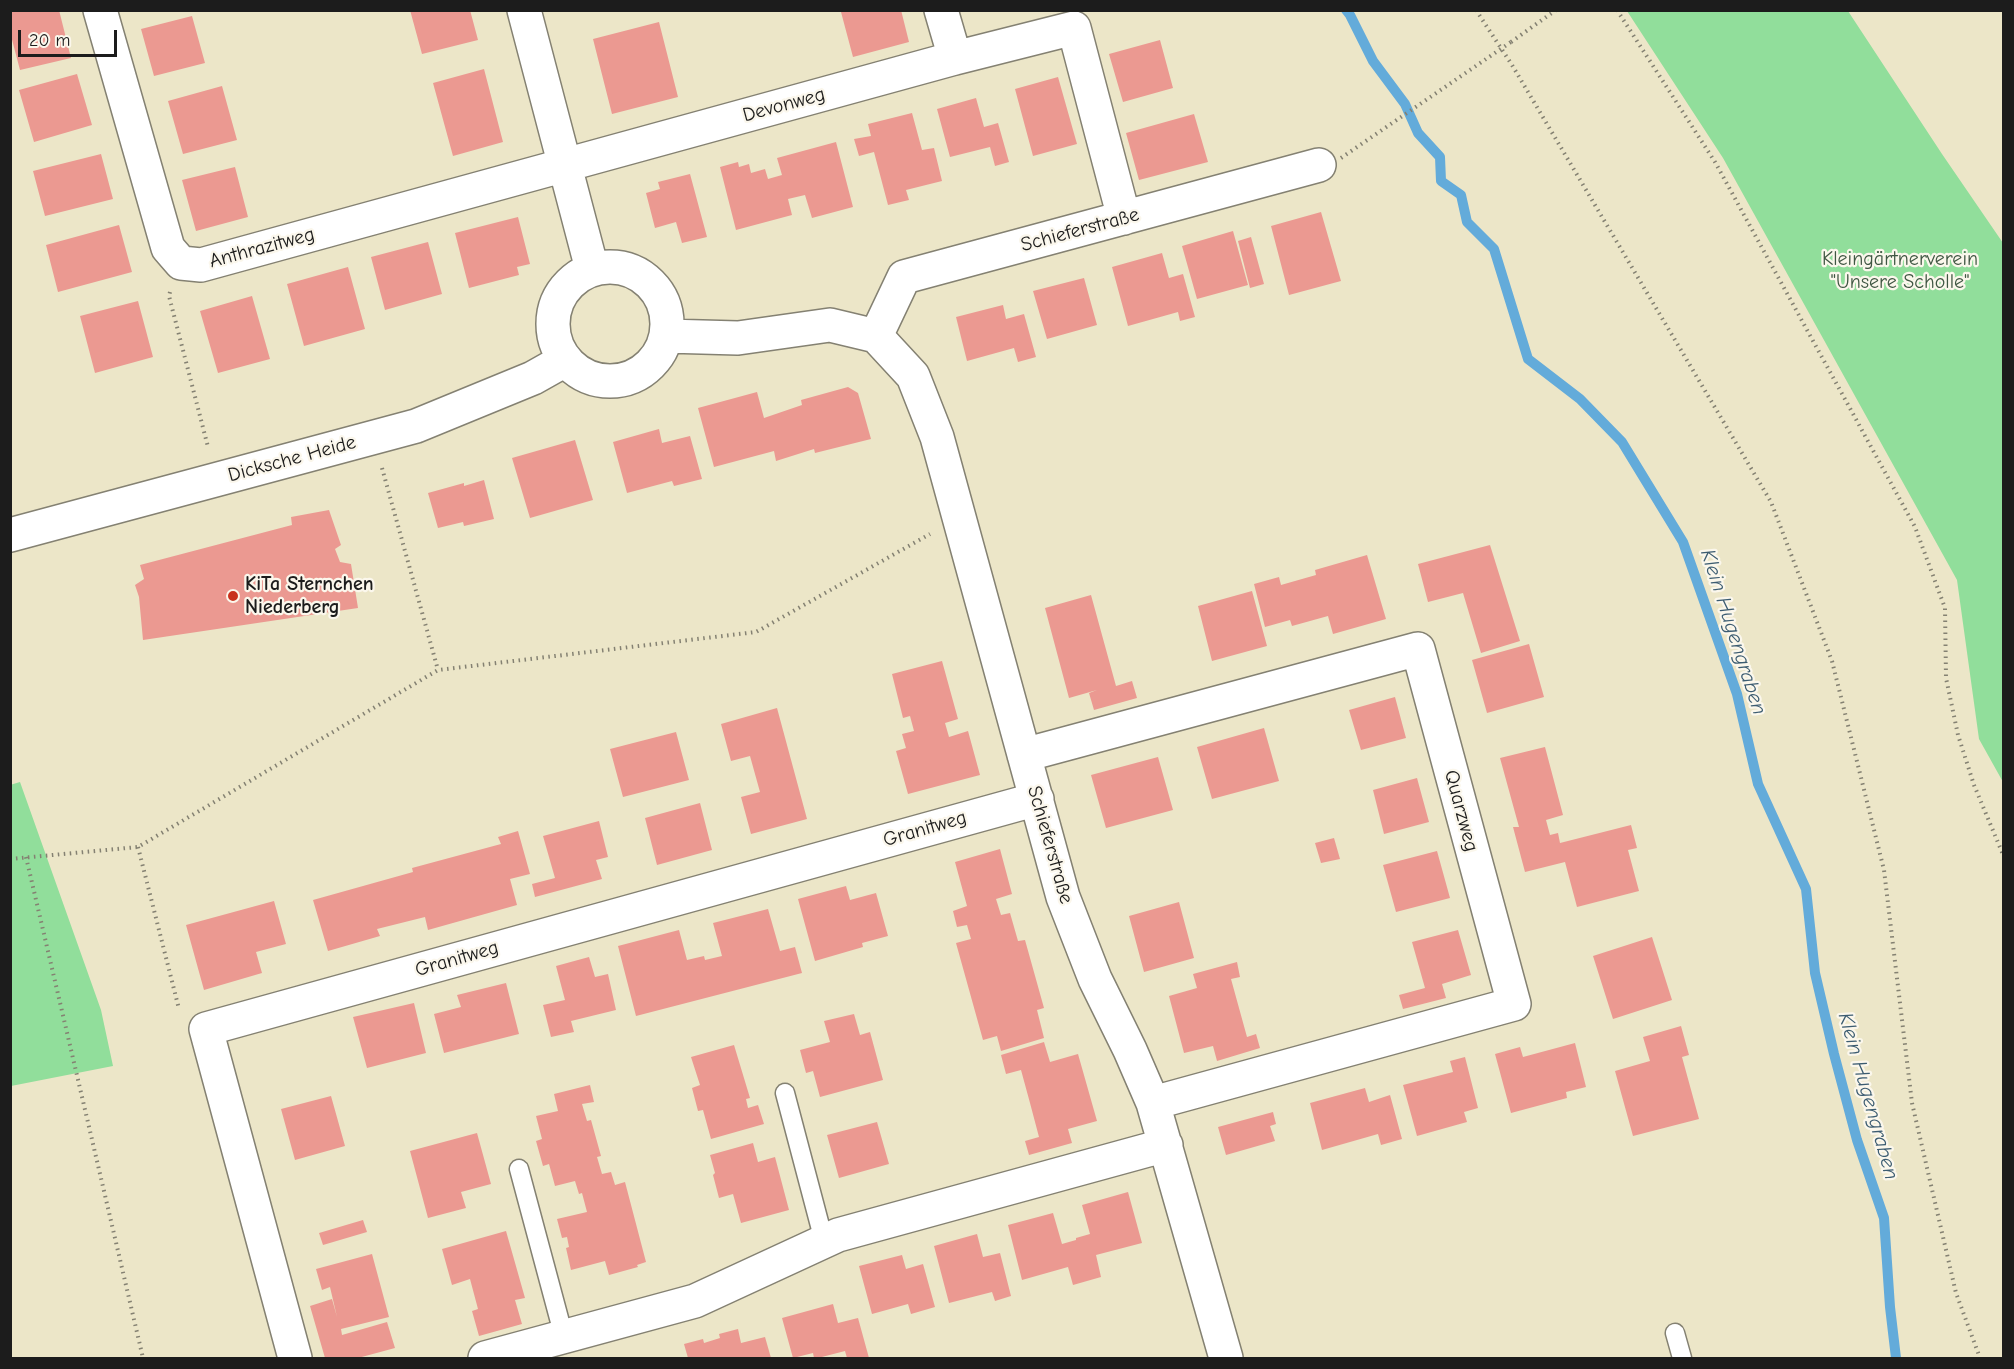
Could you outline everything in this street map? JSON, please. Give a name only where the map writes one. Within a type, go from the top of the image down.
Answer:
[{"type":"street","name":"Anthrazitweg","points":[[100,10],[168,248],[181,263],[201,265],[566,165]]},
{"type":"street","points":[[524,10],[592,269]]},
{"type":"street","points":[[941,10],[955,58]]},
{"type":"street","name":"Devonweg","points":[[566,165],[955,58],[1074,28],[1124,218]]},
{"type":"street","name":"Schieferstraße","points":[[1226,1359],[1153,1103],[1095,979],[1067,908],[937,437],[913,376],[876,336],[904,277],[1330,162]]},
{"type":"street","points":[[612,266],[632,270],[648,281],[661,297],[667,316],[666,336],[660,353],[648,367],[632,377],[614,382],[596,380],[579,372],[565,360],[556,344],[552,326],[555,308],[563,291],[576,278],[592,269],[612,266]]},
{"type":"street","points":[[666,336],[738,339],[830,325],[876,336]]},
{"type":"street","name":"Dicksche Heide","points":[[10,535],[416,426],[533,378],[565,360]]},
{"type":"street","name":"Quarzweg","points":[[1024,755],[1418,649],[1514,1004],[1153,1103]]},
{"type":"street","name":"Granitweg","points":[[206,1029],[1036,798]]},
{"type":"street","points":[[206,1029],[295,1359]]},
{"type":"street","points":[[485,1359],[696,1301],[838,1235],[1166,1145]]},
{"type":"lane","points":[[785,1093],[824,1241]]},
{"type":"lane","points":[[519,1169],[564,1336]]},
{"type":"lane","points":[[1675,1333],[1682,1359]]},
{"type":"path","points":[[1476,10],[1512,65],[1771,502],[1832,661],[1884,870],[1912,1103],[1956,1293],[1980,1359]]},
{"type":"path","points":[[1330,162],[1556,10]]},
{"type":"path","points":[[1617,10],[1715,162],[1915,527],[1945,608],[1946,678],[1958,735],[1974,785],[2004,857]]},
{"type":"path","points":[[181,263],[169,296],[217,480]]},
{"type":"path","points":[[374,437],[438,670]]},
{"type":"path","points":[[10,859],[138,847],[438,670],[756,632],[959,518]]},
{"type":"path","points":[[138,847],[182,1021],[206,1029]]},
{"type":"path","points":[[26,857],[143,1359]]},
{"type":"green space","name":"Kleingärtnerverein \"Unsere Scholle\"","points":[[1627,11],[1848,11],[2003,243],[2003,782],[1979,739],[1957,580],[1723,158]]},
{"type":"green space","points":[[20,782],[101,1010],[113,1066],[11,1086],[10,785]]},
{"type":"building","points":[[10,10],[59,10],[71,58],[20,70],[10,32]]},
{"type":"building","points":[[410,10],[470,10],[478,40],[422,54]]},
{"type":"building","points":[[901,10],[909,42],[853,57],[841,12]]},
{"type":"building","points":[[192,16],[205,63],[154,76],[141,29]]},
{"type":"building","points":[[659,22],[678,97],[612,114],[593,39]]},
{"type":"building","points":[[1160,40],[1173,88],[1123,102],[1109,54]]},
{"type":"building","points":[[484,69],[503,142],[453,156],[433,83]]},
{"type":"building","points":[[77,74],[92,125],[34,142],[19,90]]},
{"type":"building","points":[[1058,77],[1077,144],[1033,156],[1015,89]]},
{"type":"building","points":[[222,86],[237,140],[183,154],[168,101]]},
{"type":"building","points":[[976,98],[984,127],[998,123],[1009,162],[995,166],[990,147],[950,157],[937,109]]},
{"type":"building","points":[[912,113],[922,150],[934,148],[942,181],[906,190],[909,200],[888,205],[874,152],[859,156],[854,139],[871,136],[868,124]]},
{"type":"building","points":[[1194,114],[1208,162],[1139,180],[1126,133]]},
{"type":"building","points":[[836,142],[853,207],[812,218],[805,195],[788,199],[792,215],[736,230],[720,167],[738,162],[739,167],[749,164],[751,173],[765,169],[768,179],[782,175],[777,158]]},
{"type":"building","points":[[101,154],[113,199],[45,216],[33,171]]},
{"type":"building","points":[[235,167],[248,217],[196,231],[182,180]]},
{"type":"building","points":[[690,174],[707,237],[682,243],[676,222],[655,228],[646,193],[660,189],[658,182]]},
{"type":"building","points":[[1321,212],[1341,281],[1289,295],[1271,226]]},
{"type":"building","points":[[518,217],[530,264],[517,267],[519,275],[469,288],[455,233]]},
{"type":"building","points":[[119,225],[132,272],[58,292],[46,245]]},
{"type":"building","points":[[1233,231],[1248,285],[1197,299],[1182,246]]},
{"type":"building","points":[[1251,237],[1264,284],[1250,288],[1238,241]]},
{"type":"building","points":[[428,242],[442,294],[385,310],[371,257]]},
{"type":"building","points":[[1162,253],[1169,278],[1183,274],[1195,317],[1180,321],[1178,312],[1128,326],[1112,267]]},
{"type":"building","points":[[348,267],[365,329],[304,346],[287,284]]},
{"type":"building","points":[[1084,278],[1097,325],[1047,339],[1033,291]]},
{"type":"building","points":[[252,296],[270,359],[218,373],[200,311]]},
{"type":"building","points":[[138,301],[153,357],[95,373],[80,316]]},
{"type":"building","points":[[1003,305],[1006,319],[1024,314],[1036,357],[1018,362],[1014,348],[967,361],[956,317]]},
{"type":"building","points":[[848,387],[858,393],[871,439],[815,453],[814,449],[776,461],[774,451],[714,467],[698,408],[757,392],[764,418],[802,405],[801,400]]},
{"type":"building","points":[[659,429],[662,443],[690,436],[702,479],[674,486],[672,481],[627,493],[613,442]]},
{"type":"building","points":[[575,440],[593,500],[530,518],[512,458]]},
{"type":"building","points":[[484,480],[494,519],[464,526],[463,522],[438,528],[428,493]]},
{"type":"building","points":[[329,510],[341,545],[335,549],[340,562],[351,564],[358,608],[143,640],[139,597],[135,585],[144,579],[140,565],[292,525],[291,517]]},
{"type":"building","points":[[1490,545],[1520,641],[1481,653],[1463,593],[1428,602],[1418,564]]},
{"type":"building","points":[[1367,555],[1386,619],[1333,634],[1328,616],[1292,626],[1290,620],[1265,627],[1254,584],[1279,577],[1281,585],[1316,575],[1315,570]]},
{"type":"building","points":[[1252,591],[1267,646],[1212,661],[1198,606]]},
{"type":"building","points":[[1091,595],[1116,686],[1132,681],[1137,698],[1094,710],[1089,693],[1097,690],[1069,698],[1045,608]]},
{"type":"building","points":[[1529,644],[1544,697],[1487,713],[1472,660]]},
{"type":"building","points":[[942,661],[958,719],[945,723],[949,737],[968,731],[980,775],[908,794],[896,751],[906,748],[902,734],[914,731],[910,716],[903,718],[892,674]]},
{"type":"building","points":[[1395,697],[1406,738],[1361,750],[1349,710]]},
{"type":"building","points":[[777,708],[807,819],[751,834],[741,797],[760,792],[750,756],[731,761],[721,724]]},
{"type":"building","points":[[1264,728],[1279,781],[1212,799],[1197,747]]},
{"type":"building","points":[[676,732],[689,780],[623,797],[610,749]]},
{"type":"building","points":[[1545,747],[1563,815],[1546,820],[1550,835],[1558,833],[1560,843],[1631,825],[1637,848],[1628,850],[1639,891],[1577,907],[1565,862],[1525,872],[1513,827],[1519,827],[1500,758]]},
{"type":"building","points":[[1158,757],[1173,810],[1106,828],[1091,775]]},
{"type":"building","points":[[1417,778],[1429,822],[1384,834],[1373,790]]},
{"type":"building","points":[[700,803],[712,850],[657,865],[645,818]]},
{"type":"building","points":[[599,821],[608,857],[596,860],[602,879],[535,897],[532,884],[555,878],[543,836]]},
{"type":"building","points":[[518,831],[530,874],[510,879],[517,905],[428,930],[425,917],[377,929],[380,936],[328,951],[313,900],[413,872],[412,868],[501,844],[498,837]]},
{"type":"building","points":[[1334,838],[1340,859],[1321,863],[1315,843]]},
{"type":"building","points":[[1000,849],[1012,894],[996,899],[1001,915],[1010,913],[1018,941],[1025,940],[1044,1008],[1037,1010],[1044,1038],[1001,1051],[997,1036],[983,1040],[956,943],[971,939],[967,925],[957,927],[953,911],[967,906],[955,862]]},
{"type":"building","points":[[1437,851],[1450,898],[1396,912],[1383,865]]},
{"type":"building","points":[[846,886],[850,900],[876,893],[888,936],[862,943],[863,947],[815,961],[798,899]]},
{"type":"building","points":[[274,901],[286,944],[256,952],[262,973],[204,990],[186,925]]},
{"type":"building","points":[[1179,902],[1194,958],[1144,972],[1129,916]]},
{"type":"building","points":[[768,909],[780,951],[795,947],[802,973],[636,1016],[618,946],[679,930],[687,960],[704,956],[705,960],[722,956],[713,923]]},
{"type":"building","points":[[1458,930],[1471,975],[1442,984],[1446,998],[1403,1009],[1399,995],[1425,988],[1412,942]]},
{"type":"building","points":[[1652,937],[1672,1000],[1613,1019],[1593,956]]},
{"type":"building","points":[[589,957],[595,977],[608,974],[616,1010],[571,1021],[574,1032],[551,1037],[543,1005],[565,1000],[556,966]]},
{"type":"building","points":[[1237,962],[1240,977],[1231,979],[1247,1037],[1256,1034],[1260,1048],[1217,1061],[1213,1046],[1184,1053],[1169,996],[1197,988],[1193,974]]},
{"type":"building","points":[[506,983],[519,1034],[444,1053],[434,1014],[461,1007],[457,995]]},
{"type":"building","points":[[414,1003],[426,1053],[367,1068],[353,1017]]},
{"type":"building","points":[[854,1014],[860,1035],[870,1032],[883,1080],[820,1097],[813,1071],[806,1073],[800,1050],[830,1042],[824,1021]]},
{"type":"building","points":[[1681,1026],[1689,1055],[1682,1057],[1699,1119],[1633,1136],[1615,1071],[1650,1061],[1643,1037]]},
{"type":"building","points":[[1044,1042],[1050,1062],[1078,1054],[1097,1121],[1068,1129],[1072,1143],[1029,1155],[1025,1141],[1039,1137],[1021,1070],[1006,1074],[1001,1055]]},
{"type":"building","points":[[1575,1043],[1586,1087],[1566,1092],[1567,1098],[1511,1113],[1495,1054],[1520,1047],[1523,1057]]},
{"type":"building","points":[[734,1045],[750,1098],[746,1099],[748,1108],[758,1105],[764,1124],[711,1139],[703,1110],[698,1111],[692,1088],[700,1085],[691,1057]]},
{"type":"building","points":[[1465,1057],[1478,1108],[1464,1112],[1467,1122],[1417,1136],[1403,1085],[1453,1072],[1450,1061]]},
{"type":"building","points":[[590,1085],[594,1102],[582,1104],[587,1121],[591,1120],[601,1156],[597,1157],[602,1174],[611,1172],[615,1185],[625,1182],[646,1262],[637,1265],[638,1267],[609,1275],[605,1261],[571,1270],[566,1248],[569,1247],[567,1237],[562,1238],[557,1219],[587,1212],[582,1193],[579,1194],[575,1181],[555,1186],[549,1164],[543,1166],[536,1141],[542,1139],[536,1116],[558,1111],[554,1094]]},
{"type":"building","points":[[1365,1088],[1369,1102],[1390,1095],[1402,1139],[1381,1145],[1378,1134],[1322,1150],[1310,1103]]},
{"type":"building","points":[[331,1096],[345,1146],[295,1160],[281,1109]]},
{"type":"building","points":[[1273,1112],[1276,1124],[1270,1126],[1275,1141],[1226,1155],[1218,1127]]},
{"type":"building","points":[[877,1122],[889,1164],[839,1178],[827,1135]]},
{"type":"building","points":[[477,1133],[491,1184],[461,1192],[466,1208],[428,1218],[410,1151]]},
{"type":"building","points":[[753,1143],[758,1162],[775,1157],[789,1210],[741,1223],[733,1194],[719,1198],[710,1155]]},
{"type":"building","points":[[1128,1192],[1142,1243],[1096,1255],[1101,1277],[1073,1285],[1068,1267],[1022,1280],[1008,1225],[1053,1213],[1062,1244],[1090,1234],[1082,1205]]},
{"type":"building","points":[[363,1220],[367,1232],[323,1245],[319,1233]]},
{"type":"building","points":[[506,1231],[525,1298],[515,1300],[522,1324],[479,1336],[472,1311],[478,1309],[470,1279],[452,1285],[442,1249]]},
{"type":"building","points":[[977,1234],[983,1257],[1000,1253],[1011,1296],[995,1301],[992,1292],[949,1303],[934,1246]]},
{"type":"building","points":[[372,1254],[389,1317],[341,1329],[342,1335],[387,1322],[395,1348],[358,1358],[325,1358],[310,1306],[332,1299],[337,1317],[330,1287],[322,1290],[316,1269]]},
{"type":"building","points":[[902,1255],[906,1269],[923,1264],[935,1307],[911,1314],[908,1304],[872,1314],[859,1266]]},
{"type":"building","points":[[833,1304],[838,1323],[858,1318],[869,1358],[847,1358],[845,1351],[818,1358],[814,1358],[813,1353],[793,1358],[782,1318]]},
{"type":"building","points":[[738,1329],[741,1343],[765,1337],[771,1358],[688,1358],[684,1344],[703,1339],[704,1343],[720,1338],[719,1334]]},
{"type":"waterway","name":"Klein Hugengraben","points":[[1346,10],[1373,61],[1405,104],[1418,133],[1440,157],[1441,181],[1461,195],[1467,222],[1494,249],[1528,359],[1580,399],[1622,442],[1683,542],[1737,694],[1758,784],[1806,889],[1815,973],[1834,1054],[1857,1140],[1884,1218],[1896,1358]]},
{"type":"place","name":"KiTa Sternchen Niederberg","points":[[233,596]]}]
